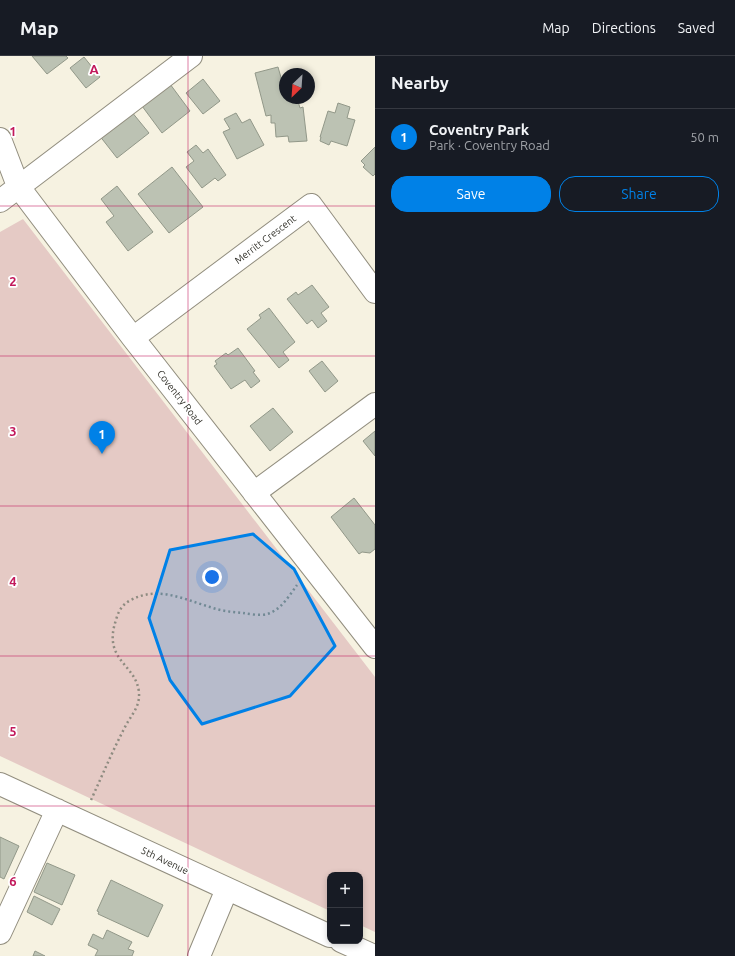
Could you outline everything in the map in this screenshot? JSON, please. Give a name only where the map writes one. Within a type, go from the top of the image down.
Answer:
[{"type":"street","points":[[0,201],[191,56]]},
{"type":"street","name":"Coventry Road","points":[[0,138],[18,186],[133,338],[374,645]]},
{"type":"street","name":"Merritt Crescent","points":[[133,338],[311,205],[375,292]]},
{"type":"street","points":[[254,493],[375,404]]},
{"type":"street","name":"5th Avenue","points":[[0,784],[327,935]]},
{"type":"street","points":[[0,933],[57,810]]},
{"type":"street","points":[[199,956],[227,889]]},
{"type":"street","points":[[348,944],[374,956]]},
{"type":"path","points":[[87,824],[91,800],[125,727],[140,701],[139,691],[135,680],[118,657],[112,644],[112,631],[117,615],[124,604],[138,596],[155,593],[172,594],[212,608],[251,615],[266,615],[279,607],[297,585],[324,581]]},
{"type":"highlighted area","points":[[253,534],[294,569],[335,646],[290,696],[202,724],[170,680],[149,618],[170,550]]},
{"type":"shaded area","points":[[23,219],[375,677],[375,932],[363,926],[363,872],[327,872],[327,910],[0,756],[0,232]]},
{"type":"building","points":[[32,56],[66,56],[68,58],[47,74]]},
{"type":"building","points":[[84,57],[100,77],[86,88],[70,68]]},
{"type":"building","points":[[278,67],[279,104],[299,104],[300,108],[303,107],[307,141],[289,142],[288,136],[276,137],[275,123],[271,123],[271,115],[266,116],[255,73]]},
{"type":"building","points":[[203,79],[220,101],[203,114],[186,93]]},
{"type":"building","points":[[170,84],[190,111],[162,133],[142,106]]},
{"type":"building","points":[[338,103],[350,107],[347,118],[355,120],[347,146],[331,141],[329,145],[320,141],[328,111],[335,113]]},
{"type":"building","points":[[131,111],[149,133],[117,158],[99,135]]},
{"type":"building","points":[[236,113],[242,123],[250,119],[264,145],[237,159],[223,132],[230,129],[224,119]]},
{"type":"building","points":[[196,145],[203,153],[208,149],[226,175],[218,181],[215,178],[202,188],[186,167],[194,161],[187,152]]},
{"type":"building","points":[[375,147],[375,174],[373,176],[363,167],[365,165],[361,161]]},
{"type":"building","points":[[172,167],[203,207],[169,233],[138,194]]},
{"type":"building","points":[[117,186],[153,232],[128,251],[106,222],[114,216],[101,199]]},
{"type":"building","points":[[312,285],[329,307],[321,313],[327,321],[318,328],[312,320],[307,324],[287,299],[296,292],[298,295]]},
{"type":"building","points":[[269,308],[295,342],[283,352],[289,360],[279,368],[247,329],[261,318],[259,315]]},
{"type":"building","points":[[238,348],[255,371],[253,372],[260,381],[251,388],[245,380],[231,389],[214,366],[217,364],[215,361],[226,353],[228,355]]},
{"type":"building","points":[[322,361],[338,381],[325,392],[309,371]]},
{"type":"building","points":[[273,408],[293,432],[270,451],[250,426]]},
{"type":"building","points":[[375,431],[375,456],[363,441]]},
{"type":"building","points":[[354,498],[375,525],[375,549],[370,553],[362,552],[359,554],[331,517]]},
{"type":"building","points":[[0,837],[19,846],[4,879],[0,877]]},
{"type":"building","points":[[47,863],[75,875],[62,905],[34,892]]},
{"type":"building","points":[[111,880],[163,905],[148,937],[98,914],[99,912],[97,911]]},
{"type":"building","points":[[34,896],[60,909],[52,925],[27,912]]},
{"type":"building","points":[[107,930],[132,942],[128,949],[134,951],[132,956],[95,956],[98,950],[88,945],[93,934],[103,939]]},
{"type":"building","points":[[35,951],[45,956],[33,956]]},
{"type":"place","name":"Coventry Park","points":[[102,454]]}]
